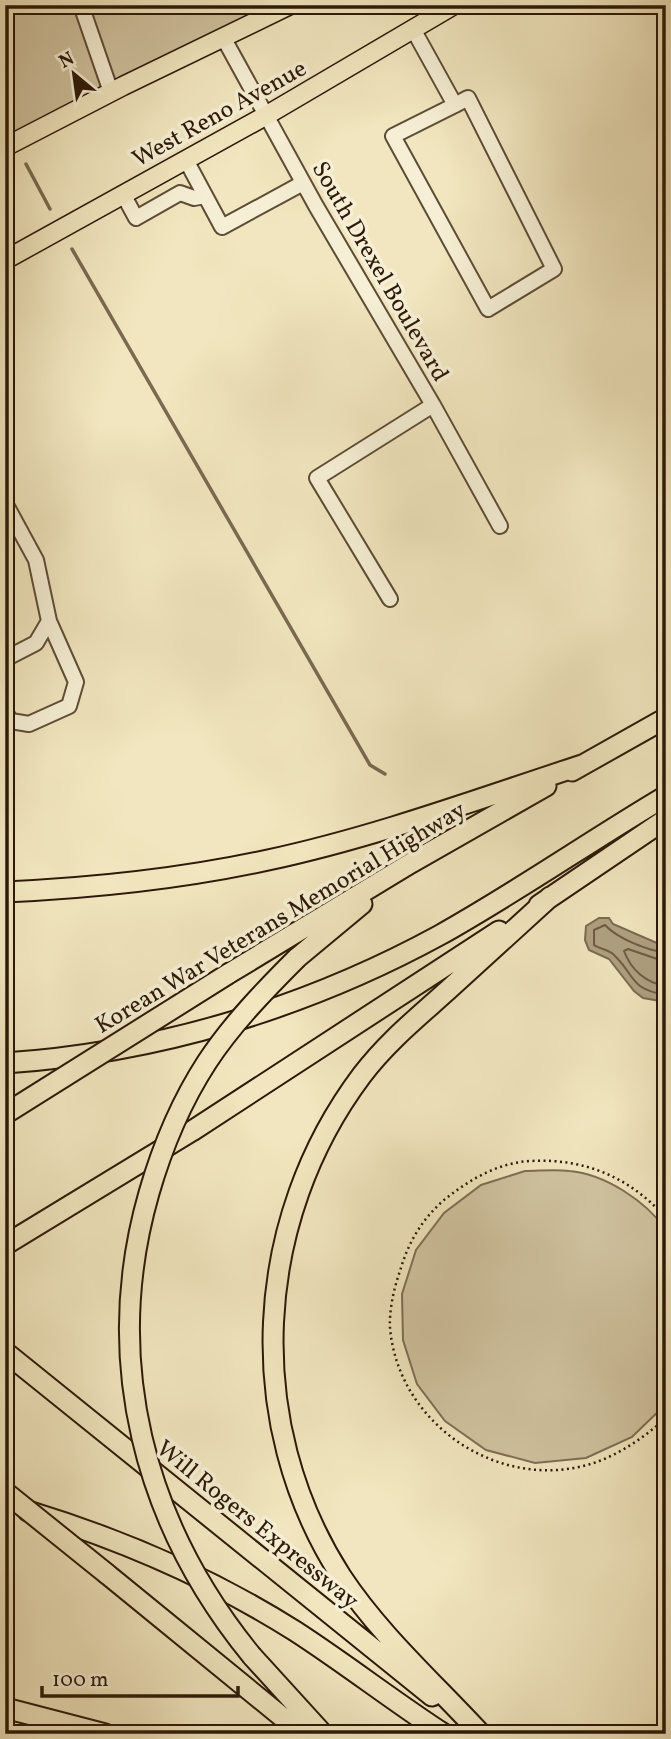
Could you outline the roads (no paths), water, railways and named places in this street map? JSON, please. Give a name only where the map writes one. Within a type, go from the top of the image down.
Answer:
[{"type":"highway","points":[[5,892],[134,883],[268,860],[413,821],[582,765],[666,718]]},
{"type":"highway","name":"Korean War Veterans Memorial Highway","points":[[5,1114],[411,863],[582,765]]},
{"type":"highway","points":[[5,1062],[68,1056],[187,1034],[260,1014],[315,993],[376,967],[440,934],[666,796]]},
{"type":"highway","points":[[5,1245],[192,1131],[666,819]]},
{"type":"highway","points":[[323,1734],[230,1629],[200,1584],[174,1535],[156,1489],[138,1425],[131,1375],[129,1324],[134,1265],[140,1228],[160,1157],[179,1114],[207,1063],[254,1003],[298,958],[411,863]]},
{"type":"highway","points":[[480,1734],[370,1614],[342,1576],[324,1545],[296,1479],[281,1423],[273,1377],[273,1304],[285,1234],[295,1200],[318,1146],[341,1104],[392,1039],[550,897]]},
{"type":"highway","name":"Will Rogers Expressway","points":[[5,1352],[480,1734]]},
{"type":"highway","points":[[5,1492],[303,1734]]},
{"type":"highway","points":[[5,1504],[113,1538],[211,1583],[296,1633],[444,1734]]},
{"type":"highway","points":[[5,1708],[105,1734]]},
{"type":"main road","points":[[5,147],[290,5]]},
{"type":"main road","name":"West Reno Avenue","points":[[5,260],[267,115],[454,5]]},
{"type":"street","points":[[81,5],[111,92]]},
{"type":"street","points":[[413,30],[455,105]]},
{"type":"street","name":"South Drexel Boulevard","points":[[223,37],[303,183],[433,405],[500,526]]},
{"type":"street","points":[[468,98],[554,269],[488,309],[393,136],[455,105],[468,98]]},
{"type":"street","points":[[186,160],[222,227],[303,183]]},
{"type":"street","points":[[123,194],[136,218],[180,193],[194,198],[205,196]]},
{"type":"street","points":[[390,599],[317,478],[433,405]]},
{"type":"street","points":[[5,503],[36,560],[49,621],[76,682],[69,706],[29,724],[11,721],[5,712]]},
{"type":"street","points":[[5,659],[36,643],[49,621]]},
{"type":"water","points":[[599,918],[609,918],[613,924],[666,947],[666,1002],[643,998],[634,991],[609,959],[589,950],[585,940],[586,926]]},
{"type":"waterway","points":[[26,164],[50,209]]},
{"type":"waterway","points":[[72,249],[370,765],[385,774]]}]
